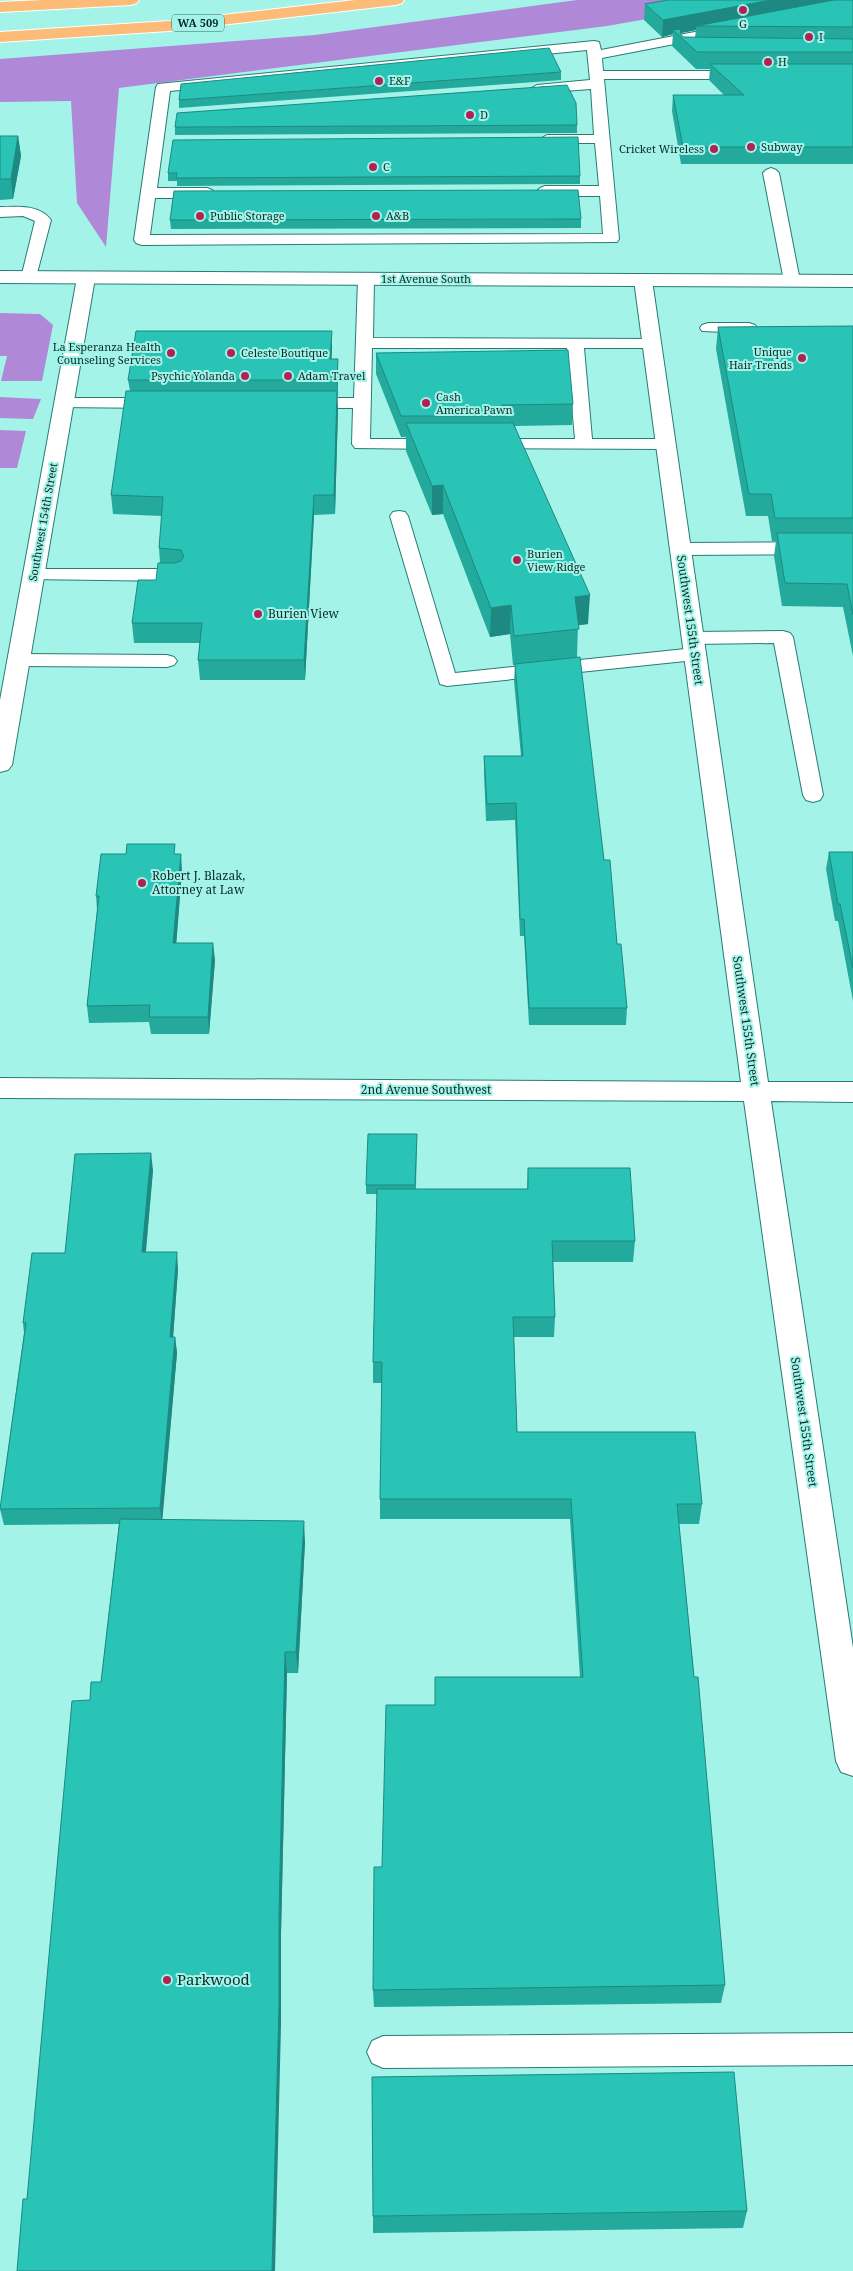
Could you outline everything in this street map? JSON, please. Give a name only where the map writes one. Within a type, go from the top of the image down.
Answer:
[{"type":"highway","points":[[0,7],[131,0]]},
{"type":"highway","name":"WA 509","points":[[0,37],[169,26],[396,0]]},
{"type":"street","name":"1st Avenue South","points":[[0,278],[853,281]]},
{"type":"street","name":"Southwest 154th Street","points":[[0,765],[86,278]]},
{"type":"street","name":"Southwest 155th Street","points":[[643,280],[756,1092],[845,1646],[853,1761]]},
{"type":"street","name":"2nd Avenue Southwest","points":[[0,1088],[853,1092]]},
{"type":"lane","points":[[595,55],[739,28]]},
{"type":"lane","points":[[594,45],[595,55],[611,238],[142,240],[163,87],[594,45]]},
{"type":"lane","points":[[634,48],[704,48]]},
{"type":"lane","points":[[527,89],[597,79],[754,74]]},
{"type":"lane","points":[[158,116],[178,114]]},
{"type":"lane","points":[[533,140],[602,139]]},
{"type":"lane","points":[[155,142],[175,142]]},
{"type":"lane","points":[[771,173],[792,281]]},
{"type":"lane","points":[[528,191],[606,191]]},
{"type":"lane","points":[[149,193],[223,193]]},
{"type":"lane","points":[[0,212],[39,214],[43,220],[29,278]]},
{"type":"lane","points":[[366,279],[361,444],[458,444]]},
{"type":"lane","points":[[708,328],[766,328]]},
{"type":"lane","points":[[364,343],[652,343]]},
{"type":"lane","points":[[575,343],[584,444]]},
{"type":"lane","points":[[64,403],[174,403]]},
{"type":"lane","points":[[293,403],[362,403]]},
{"type":"lane","points":[[477,444],[666,444]]},
{"type":"lane","points":[[399,516],[447,680],[694,646],[783,637],[813,795]]},
{"type":"lane","points":[[680,549],[853,548]]},
{"type":"lane","points":[[34,575],[175,575]]},
{"type":"lane","points":[[19,660],[167,660]]},
{"type":"lane","points":[[383,2052],[853,2049]]},
{"type":"shaded area","points":[[577,0],[755,0],[607,26],[119,88],[106,247],[77,203],[71,101],[0,102],[0,59],[315,35]]},
{"type":"shaded area","points":[[0,313],[40,314],[53,325],[42,381],[1,381],[7,356],[0,356]]},
{"type":"shaded area","points":[[0,397],[41,399],[33,419],[0,418]]},
{"type":"shaded area","points":[[0,430],[26,431],[17,468],[0,468]]},
{"type":"building","points":[[668,0],[771,0],[663,20],[645,4]]},
{"type":"building","points":[[834,0],[853,0],[853,27],[696,26]]},
{"type":"building","points":[[681,29],[680,33],[683,37],[853,39],[853,52],[697,52],[673,30]]},
{"type":"building","name":"E&F","points":[[549,48],[561,72],[179,100],[181,84]]},
{"type":"building","points":[[710,64],[853,64],[853,147],[683,147],[673,95],[744,95]]},
{"type":"building","points":[[567,85],[576,103],[577,125],[175,127],[177,113]]},
{"type":"building","points":[[0,136],[18,136],[11,179],[0,179]]},
{"type":"building","name":"C","points":[[578,137],[580,176],[176,178],[177,173],[168,173],[173,140]]},
{"type":"building","points":[[578,190],[581,219],[170,220],[174,191]]},
{"type":"building","points":[[853,326],[853,518],[775,518],[771,494],[749,494],[718,327]]},
{"type":"building","points":[[136,331],[332,331],[330,359],[338,359],[337,380],[128,380]]},
{"type":"building","points":[[568,350],[573,404],[502,405],[506,416],[401,416],[376,353]]},
{"type":"building","points":[[126,391],[337,391],[334,495],[314,495],[304,660],[198,660],[202,623],[132,623],[138,580],[156,580],[158,563],[174,563],[181,561],[184,556],[181,550],[159,548],[163,497],[111,495]]},
{"type":"building","points":[[406,423],[513,423],[590,595],[575,597],[579,629],[514,636],[511,605],[491,608],[443,485],[432,486]]},
{"type":"building","points":[[777,533],[853,533],[853,615],[847,584],[785,583]]},
{"type":"building","points":[[580,657],[604,860],[610,860],[617,944],[621,944],[627,1008],[529,1008],[524,919],[520,919],[516,803],[487,804],[484,756],[523,756],[515,664]]},
{"type":"building","points":[[127,844],[175,844],[174,854],[181,854],[173,943],[213,943],[208,1017],[149,1017],[150,1005],[87,1006],[99,896],[96,896],[101,854],[126,854]]},
{"type":"building","points":[[829,852],[853,852],[853,968],[840,904],[838,904]]},
{"type":"building","points":[[368,1134],[417,1134],[415,1185],[366,1185]]},
{"type":"building","points":[[151,1153],[142,1252],[177,1252],[170,1337],[175,1337],[160,1508],[0,1509],[26,1323],[23,1323],[32,1253],[65,1253],[75,1154]]},
{"type":"building","points":[[528,1168],[630,1168],[635,1241],[552,1241],[555,1317],[513,1317],[517,1432],[695,1432],[702,1504],[677,1504],[694,1677],[698,1677],[725,1985],[373,1990],[374,1867],[382,1867],[386,1705],[435,1705],[435,1677],[583,1677],[571,1499],[380,1499],[382,1362],[373,1362],[377,1189],[528,1189]]},
{"type":"building","name":"Parkwood","points":[[120,1519],[304,1521],[296,1652],[285,1652],[272,2271],[17,2271],[23,2199],[27,2199],[72,1701],[90,1700],[91,1682],[101,1682]]},
{"type":"building","points":[[734,2072],[747,2211],[373,2216],[372,2077]]},
{"type":"place","name":"G","points":[[743,10]]},
{"type":"place","name":"I","points":[[809,37]]},
{"type":"place","name":"H","points":[[768,62]]},
{"type":"place","name":"E&F","points":[[379,81]]},
{"type":"place","name":"D","points":[[470,115]]},
{"type":"place","name":"Subway","points":[[751,147]]},
{"type":"place","name":"Cricket Wireless","points":[[714,149]]},
{"type":"place","name":"C","points":[[373,167]]},
{"type":"place","name":"Public Storage","points":[[200,216]]},
{"type":"place","name":"A&B","points":[[376,216]]},
{"type":"place","name":"La Esperanza Health Counseling Services","points":[[171,353]]},
{"type":"place","name":"Celeste Boutique","points":[[231,353]]},
{"type":"place","name":"Unique Hair Trends","points":[[802,358]]},
{"type":"place","name":"Psychic Yolanda","points":[[245,376]]},
{"type":"place","name":"Adam Travel","points":[[288,376]]},
{"type":"place","name":"Cash America Pawn","points":[[426,403]]},
{"type":"place","name":"Burien View Ridge","points":[[517,560]]},
{"type":"place","name":"Burien View","points":[[258,614]]},
{"type":"place","name":"Robert J. Blazak, Attorney at Law","points":[[142,883]]},
{"type":"place","name":"Parkwood","points":[[167,1980]]}]
